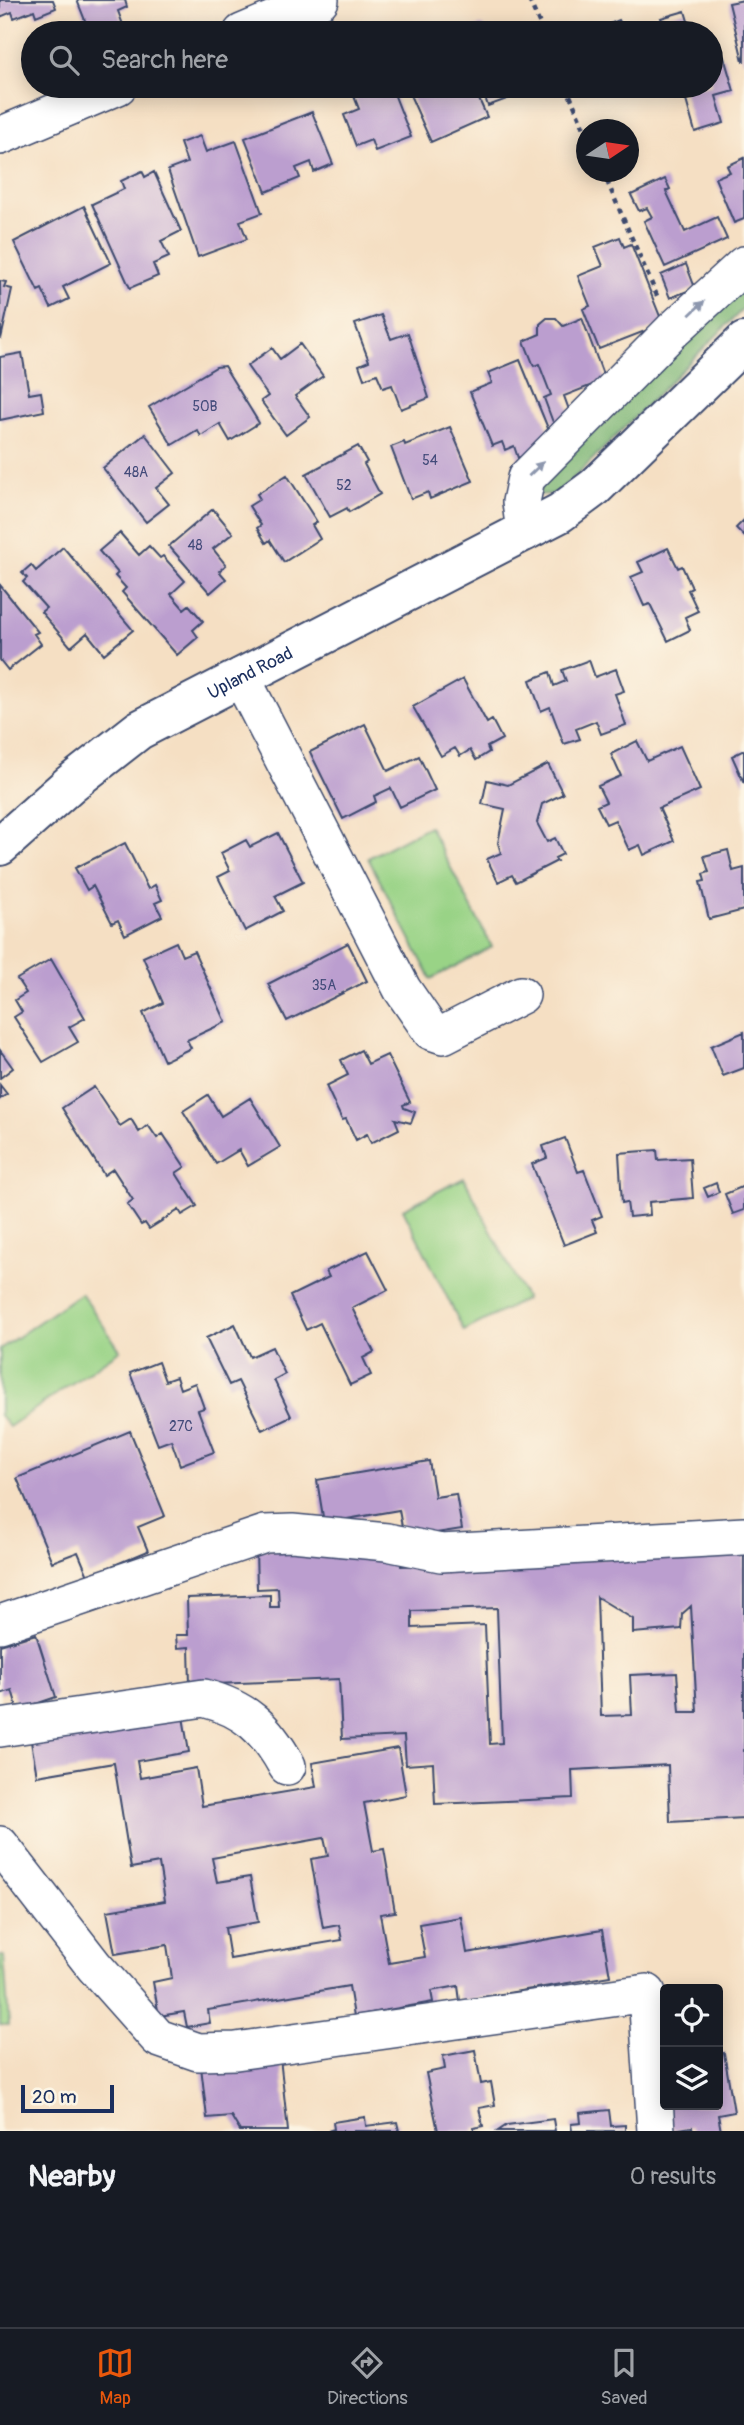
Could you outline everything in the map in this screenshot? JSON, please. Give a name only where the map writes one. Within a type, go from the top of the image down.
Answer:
[{"type":"main road","name":"Upland Road","points":[[0,846],[122,741],[560,513],[594,487],[744,342]]},
{"type":"street","points":[[270,21],[320,0]]},
{"type":"street","points":[[0,136],[90,98]]},
{"type":"street","points":[[525,532],[521,502],[526,478],[672,331],[744,265]]},
{"type":"street","points":[[241,677],[402,989],[431,1031],[443,1035],[521,995]]},
{"type":"street","points":[[0,1624],[265,1534],[292,1533],[387,1542],[441,1553],[744,1536]]},
{"type":"street","points":[[0,1728],[204,1698],[231,1705],[259,1725],[273,1741],[288,1766]]},
{"type":"street","points":[[0,1845],[94,1966],[158,2038],[198,2052],[236,2051],[647,1993],[656,2131]]},
{"type":"path","points":[[529,0],[539,21]]},
{"type":"path","points":[[571,98],[580,119]]},
{"type":"path","points":[[607,182],[672,331]]},
{"type":"green space","points":[[744,270],[744,308],[573,479],[555,494],[539,495],[547,464]]},
{"type":"green space","points":[[429,826],[492,947],[431,979],[368,858]]},
{"type":"green space","points":[[464,1178],[526,1299],[464,1331],[403,1209]]},
{"type":"green space","points":[[81,1293],[120,1350],[9,1427],[0,1415],[0,1349]]},
{"type":"green space","points":[[0,1956],[4,1956],[9,2025],[0,2025]]},
{"type":"building","points":[[0,0],[53,0],[56,8],[36,16],[34,10],[14,18],[12,12],[0,17]]},
{"type":"building","points":[[77,0],[125,0],[127,7],[118,11],[122,21],[85,21]]},
{"type":"building","points":[[744,0],[744,61],[743,61],[729,3]]},
{"type":"building","points":[[685,11],[688,21],[662,21],[661,18]]},
{"type":"building","points":[[723,57],[734,91],[723,94]]},
{"type":"building","points":[[355,98],[396,98],[411,137],[375,151],[371,140],[356,146],[344,115],[359,109]]},
{"type":"building","points":[[411,98],[478,98],[487,117],[431,142]]},
{"type":"building","points":[[485,98],[510,98],[488,106]]},
{"type":"building","points":[[685,98],[717,98],[724,123],[695,132]]},
{"type":"building","points":[[312,112],[333,164],[314,172],[311,162],[296,168],[300,178],[266,192],[245,138]]},
{"type":"building","points":[[200,136],[206,152],[236,141],[262,213],[240,221],[247,239],[198,257],[168,170],[187,163],[180,143]]},
{"type":"building","points":[[744,158],[744,219],[734,223],[715,178],[730,172],[727,166]]},
{"type":"building","points":[[142,171],[145,177],[154,172],[181,231],[161,241],[169,257],[153,264],[158,276],[130,288],[92,204],[124,189],[121,181]]},
{"type":"building","points":[[665,179],[670,189],[666,191],[685,232],[717,217],[727,239],[665,267],[644,221],[652,217],[647,208],[639,211],[631,195]]},
{"type":"building","points":[[84,206],[111,263],[63,287],[69,299],[51,308],[42,289],[38,291],[14,242]]},
{"type":"building","points":[[620,237],[624,247],[631,244],[663,324],[599,349],[583,309],[590,306],[578,276],[603,266],[595,247]]},
{"type":"building","points":[[686,264],[695,288],[670,298],[661,275]]},
{"type":"building","points":[[0,281],[6,282],[4,287],[12,289],[1,339]]},
{"type":"building","points":[[381,315],[391,339],[408,333],[429,398],[401,409],[392,385],[383,388],[377,374],[364,379],[359,365],[369,361],[355,324]]},
{"type":"building","points":[[547,318],[556,318],[563,326],[582,318],[605,380],[564,396],[572,418],[554,425],[544,398],[551,395],[539,364],[534,366],[524,341],[540,334],[540,324]]},
{"type":"building","points":[[300,344],[323,376],[295,396],[310,417],[286,435],[261,401],[268,396],[247,366],[272,348],[280,359]]},
{"type":"building","points":[[22,353],[29,394],[41,392],[44,411],[0,420],[0,357]]},
{"type":"building","points":[[520,360],[554,443],[518,458],[514,446],[505,450],[502,442],[492,446],[470,392],[492,383],[488,373]]},
{"type":"building","points":[[224,366],[259,423],[230,441],[220,424],[201,436],[197,430],[172,445],[149,407],[216,367]]},
{"type":"building","points":[[450,427],[473,481],[430,499],[428,492],[411,499],[391,447],[404,442],[405,445]]},
{"type":"building","points":[[145,434],[175,473],[156,488],[169,504],[146,522],[103,468]]},
{"type":"building","points":[[358,446],[380,494],[349,512],[347,508],[330,517],[306,474]]},
{"type":"building","points":[[287,475],[317,522],[312,525],[320,539],[284,562],[270,540],[266,543],[257,528],[261,525],[249,506],[260,499],[257,494]]},
{"type":"building","points":[[213,509],[233,533],[213,549],[226,565],[219,571],[226,579],[210,593],[169,546]]},
{"type":"building","points":[[744,520],[744,536],[736,528]]},
{"type":"building","points":[[120,533],[139,555],[149,546],[160,558],[163,556],[185,581],[171,594],[184,609],[189,605],[203,621],[193,630],[198,637],[177,655],[122,592],[126,588],[115,576],[118,573],[99,551]]},
{"type":"building","points":[[63,547],[133,630],[104,654],[87,633],[71,647],[41,612],[46,608],[23,582],[27,578],[22,573],[31,565],[36,571]]},
{"type":"building","points":[[668,548],[678,568],[682,566],[692,588],[688,590],[698,611],[685,617],[690,630],[668,641],[650,604],[644,606],[631,577],[643,572],[638,562]]},
{"type":"building","points":[[0,585],[38,632],[34,634],[41,644],[8,670],[0,660]]},
{"type":"building","points":[[589,660],[595,677],[616,669],[624,691],[615,694],[626,725],[601,734],[596,721],[576,729],[580,739],[564,744],[550,707],[541,711],[530,680],[550,672],[554,686],[566,681],[562,670]]},
{"type":"building","points":[[463,679],[487,723],[492,720],[502,739],[487,747],[489,752],[476,760],[470,750],[460,756],[455,748],[441,756],[413,707]]},
{"type":"building","points":[[365,724],[388,771],[419,756],[435,790],[400,807],[391,788],[374,796],[376,802],[343,819],[310,752]]},
{"type":"building","points":[[637,741],[647,761],[680,746],[700,790],[659,808],[674,841],[644,855],[640,845],[629,850],[615,820],[606,824],[597,806],[606,802],[598,786],[621,776],[611,754]]},
{"type":"building","points":[[744,750],[744,783],[732,756]]},
{"type":"building","points":[[548,764],[563,794],[542,804],[537,823],[547,842],[555,838],[563,854],[555,858],[557,861],[516,882],[512,875],[498,882],[487,859],[501,853],[498,843],[505,809],[482,804],[487,780],[508,785]]},
{"type":"building","points":[[278,833],[303,882],[275,896],[283,911],[245,931],[218,877],[230,871],[221,853],[246,840],[250,847]]},
{"type":"building","points":[[125,843],[148,889],[155,885],[162,900],[155,903],[162,916],[125,935],[118,920],[112,923],[93,886],[87,890],[75,868]]},
{"type":"building","points":[[728,850],[733,871],[744,868],[744,910],[709,919],[700,882],[705,881],[703,874],[709,872],[704,856]]},
{"type":"building","points":[[176,942],[182,956],[194,951],[226,1022],[187,1040],[191,1048],[164,1061],[143,1013],[163,1003],[143,957]]},
{"type":"building","points":[[348,943],[367,981],[287,1021],[268,984]]},
{"type":"building","points":[[51,959],[85,1018],[69,1027],[78,1042],[43,1062],[14,1017],[22,1012],[15,1000],[26,993],[17,979]]},
{"type":"building","points":[[744,1032],[744,1068],[723,1076],[711,1046]]},
{"type":"building","points":[[0,1050],[13,1068],[0,1078]]},
{"type":"building","points":[[361,1050],[368,1064],[387,1055],[410,1102],[403,1105],[404,1108],[415,1112],[411,1123],[395,1119],[399,1129],[371,1143],[367,1134],[356,1140],[346,1119],[342,1120],[326,1086],[348,1075],[341,1060]]},
{"type":"building","points":[[0,1085],[7,1094],[0,1099]]},
{"type":"building","points":[[94,1087],[120,1126],[131,1119],[139,1132],[148,1125],[157,1138],[163,1134],[185,1167],[176,1173],[197,1206],[182,1215],[179,1210],[149,1229],[145,1223],[141,1225],[127,1204],[133,1200],[113,1169],[104,1175],[62,1108]]},
{"type":"building","points":[[208,1095],[221,1116],[250,1098],[280,1147],[248,1166],[239,1150],[216,1164],[183,1111]]},
{"type":"building","points":[[565,1138],[578,1172],[584,1170],[602,1216],[592,1220],[597,1232],[564,1245],[532,1164],[547,1158],[543,1146]]},
{"type":"building","points":[[657,1150],[658,1160],[690,1158],[693,1198],[649,1202],[650,1215],[629,1217],[627,1202],[622,1203],[619,1153]]},
{"type":"building","points":[[716,1183],[719,1192],[708,1197],[704,1188]]},
{"type":"building","points":[[744,1186],[744,1210],[733,1214],[725,1194]]},
{"type":"building","points":[[368,1251],[388,1290],[352,1308],[374,1352],[363,1358],[371,1375],[350,1385],[320,1323],[306,1330],[290,1296],[329,1277],[326,1271]]},
{"type":"building","points":[[235,1324],[250,1357],[272,1347],[285,1374],[274,1380],[291,1416],[262,1430],[238,1381],[229,1385],[206,1338]]},
{"type":"building","points":[[158,1362],[165,1381],[176,1377],[180,1389],[195,1383],[204,1408],[198,1410],[214,1452],[180,1465],[171,1440],[158,1445],[130,1373]]},
{"type":"building","points":[[130,1431],[165,1516],[138,1527],[148,1551],[88,1576],[78,1552],[52,1562],[17,1478]]},
{"type":"building","points":[[429,1461],[435,1497],[456,1494],[462,1529],[404,1538],[399,1510],[324,1523],[317,1480]]},
{"type":"building","points":[[256,1549],[400,1557],[401,1566],[744,1553],[744,1818],[670,1822],[668,1765],[572,1770],[573,1798],[435,1804],[433,1763],[406,1765],[404,1736],[342,1739],[339,1679],[190,1685],[189,1647],[177,1648],[176,1635],[188,1635],[187,1598],[270,1595],[270,1607],[279,1607],[278,1588],[257,1589]],"holes":[[[597,1597],[633,1619],[633,1633],[681,1629],[682,1614],[691,1606],[697,1712],[680,1712],[677,1673],[630,1675],[632,1715],[601,1716]],[[497,1608],[502,1743],[490,1744],[485,1625],[412,1628],[412,1611]]]},
{"type":"building","points":[[36,1634],[56,1697],[18,1710],[12,1690],[0,1694],[0,1645]]},
{"type":"building","points":[[181,1705],[189,1752],[137,1761],[140,1778],[196,1768],[202,1806],[316,1787],[312,1763],[398,1748],[406,1795],[364,1803],[373,1851],[384,1849],[395,1912],[380,1914],[389,1963],[425,1957],[419,1924],[461,1917],[467,1953],[602,1930],[610,1976],[460,2001],[458,1986],[431,1991],[433,2002],[354,2016],[349,1986],[208,2010],[210,2023],[187,2027],[184,2012],[159,2016],[153,1982],[172,1978],[167,1945],[115,1954],[107,1911],[165,1901],[159,1863],[131,1868],[114,1763],[37,1776],[29,1730]],"holes":[[[324,1838],[328,1856],[311,1859],[323,1928],[339,1925],[342,1940],[230,1959],[225,1928],[258,1922],[250,1877],[217,1882],[212,1858]]]},
{"type":"building","points":[[279,2049],[288,2131],[240,2131],[231,2116],[207,2118],[200,2058]]},
{"type":"building","points":[[475,2050],[481,2084],[491,2082],[495,2105],[479,2108],[483,2126],[474,2128],[474,2131],[438,2131],[426,2073],[445,2069],[443,2056]]},
{"type":"building","points":[[723,2053],[734,2112],[718,2115],[721,2131],[693,2131],[692,2127],[673,2130],[669,2110],[723,2110]]},
{"type":"building","points":[[609,2110],[611,2126],[625,2125],[625,2131],[572,2131],[571,2124],[581,2123],[580,2113]]},
{"type":"building","points":[[365,2117],[366,2126],[397,2122],[399,2131],[328,2131],[334,2129],[333,2122]]},
{"type":"building","points":[[553,2119],[555,2131],[498,2131],[507,2125]]}]
